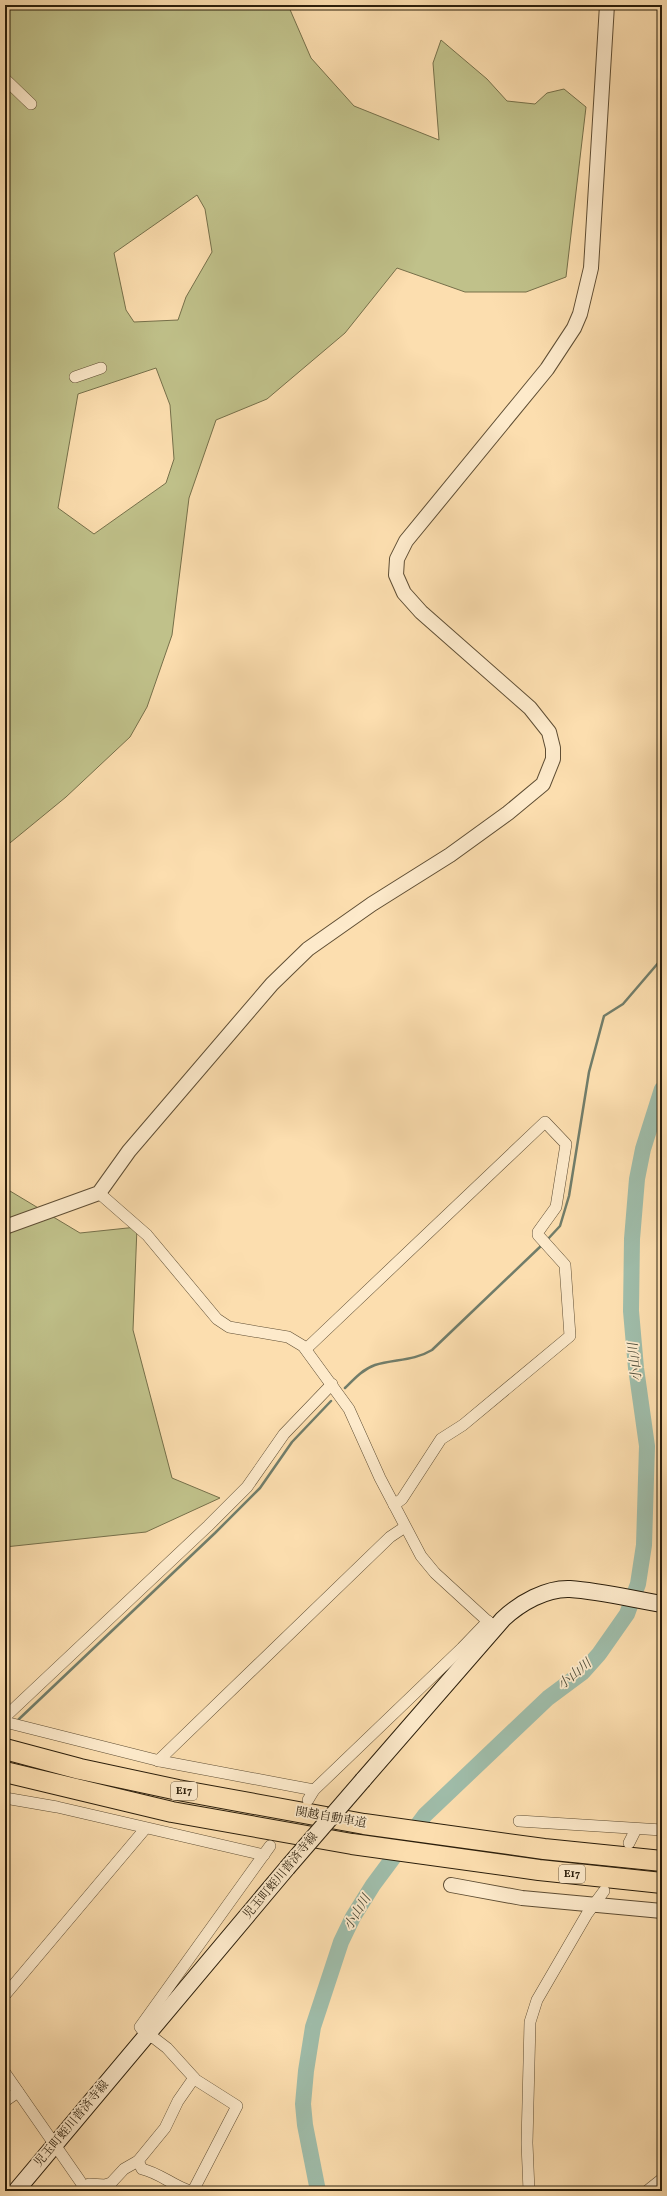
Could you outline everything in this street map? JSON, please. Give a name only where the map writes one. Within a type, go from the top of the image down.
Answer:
[{"type":"highway","name":"関越自動車道","points":[[5,1749],[80,1769],[178,1790],[364,1824],[496,1843],[662,1861]]},
{"type":"highway","name":"関越自動車道","points":[[5,1772],[172,1812],[352,1844],[540,1870],[662,1883]]},
{"type":"main road","name":"児玉町蛭川普済寺線","points":[[16,2191],[492,1625],[531,1599],[568,1589],[662,1604]]},
{"type":"street","points":[[5,1227],[99,1193],[134,1145],[256,1001],[308,949],[372,904],[450,855],[517,806],[543,784],[546,779],[553,759],[553,748],[549,732],[544,724],[530,708],[421,612],[404,593],[396,575],[397,559],[406,541],[564,346],[580,314],[591,268],[607,5]]},
{"type":"street","points":[[5,79],[31,104]]},
{"type":"street","points":[[75,377],[101,368]]},
{"type":"street","points":[[306,1349],[545,1122],[566,1144],[556,1207],[538,1232],[541,1238],[565,1265],[570,1336],[463,1425],[441,1439],[402,1499],[394,1505]]},
{"type":"street","points":[[99,1193],[147,1235],[217,1319],[229,1327],[288,1337],[306,1349],[349,1409],[394,1505],[421,1556],[435,1573],[492,1625],[462,1648],[314,1790],[308,1800]]},
{"type":"street","points":[[5,1717],[208,1526],[247,1487],[284,1434],[332,1384]]},
{"type":"street","points":[[158,1760],[390,1537],[405,1527]]},
{"type":"street","points":[[5,1722],[158,1760],[314,1790]]},
{"type":"street","points":[[5,1798],[57,1807],[145,1829],[267,1850],[140,2027],[146,2035],[167,2048],[194,2078],[237,2106],[192,2191],[180,2188],[152,2171],[142,2169],[138,2161]]},
{"type":"street","points":[[519,1822],[662,1830]]},
{"type":"street","points":[[5,1995],[145,1829]]},
{"type":"street","points":[[629,1843],[636,1829]]},
{"type":"street","points":[[451,1885],[522,1898],[594,1906],[662,1911]]},
{"type":"street","points":[[529,2191],[527,2143],[530,2022],[537,2000],[587,1914],[604,1891]]},
{"type":"street","points":[[5,2073],[83,2189],[94,2183],[105,2185],[138,2161],[165,2128],[178,2101],[194,2078]]},
{"type":"street","points":[[5,2101],[18,2092]]},
{"type":"street","points":[[647,2191],[662,2179]]},
{"type":"green space","points":[[5,5],[288,5],[311,58],[354,106],[439,140],[433,63],[441,40],[487,79],[507,101],[535,104],[547,93],[564,89],[586,107],[566,277],[526,292],[465,292],[397,268],[345,333],[267,399],[216,420],[189,498],[172,635],[147,707],[130,737],[66,797],[5,847]],"holes":[[[197,195],[205,209],[212,252],[186,297],[178,320],[134,322],[126,310],[114,253]],[[156,368],[170,405],[174,459],[166,483],[94,534],[58,508],[78,394]]]},
{"type":"green space","points":[[5,1188],[80,1233],[137,1227],[133,1330],[172,1478],[220,1498],[146,1532],[5,1547]]},
{"type":"waterway","points":[[547,1240],[560,1226],[569,1196],[589,1072],[604,1016],[623,1004],[659,962],[662,964]]},
{"type":"waterway","name":"小山川","points":[[318,2191],[305,2125],[303,2104],[306,2071],[313,2027],[341,1942],[353,1917],[373,1885],[425,1815],[548,1698],[583,1672],[599,1654],[627,1614],[638,1584],[644,1545],[647,1446],[636,1368],[631,1311],[632,1239],[637,1179],[643,1149],[662,1089]]},
{"type":"waterway","points":[[345,1388],[359,1375],[375,1365],[411,1358],[425,1354],[432,1350],[542,1245]]},
{"type":"waterway","points":[[18,1720],[215,1533],[260,1488],[292,1442],[331,1401]]}]
